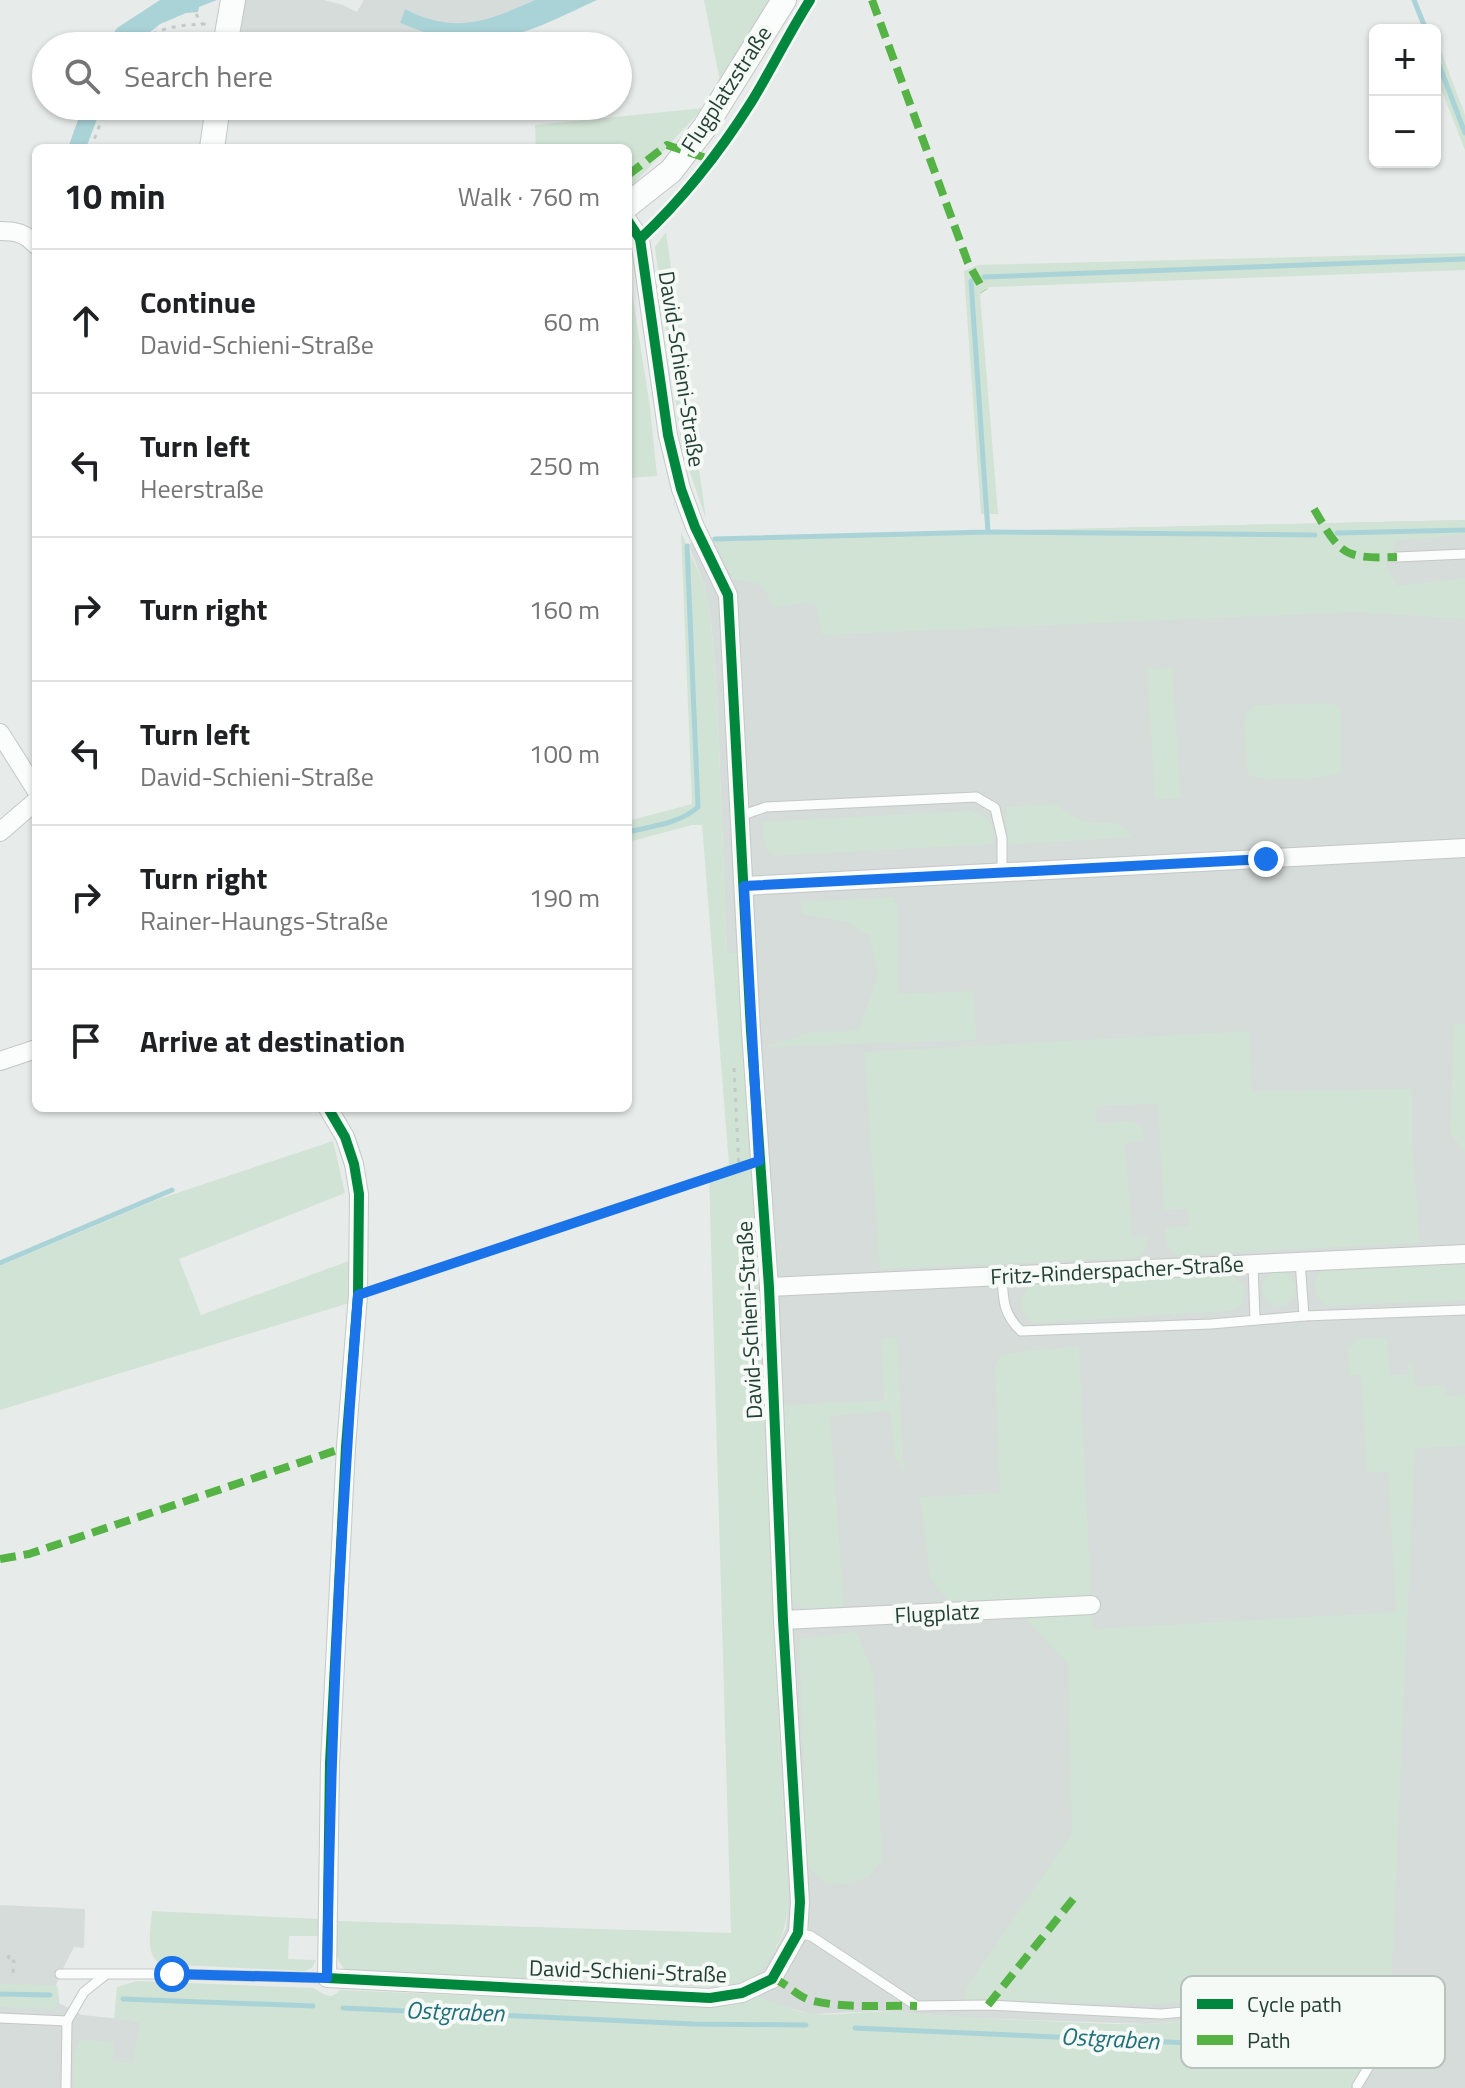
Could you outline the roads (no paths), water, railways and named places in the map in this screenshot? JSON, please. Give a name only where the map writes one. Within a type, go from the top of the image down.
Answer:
[{"type":"street","name":"Flugplatzstraße","points":[[632,202],[671,171],[705,127],[784,0]]},
{"type":"street","points":[[213,144],[216,120]]},
{"type":"street","name":"David-Schieni-Straße","points":[[327,1978],[710,1998],[742,1993],[772,1979],[798,1933],[800,1902],[783,1620],[769,1287],[759,1161],[728,595],[695,527],[681,489],[668,435],[640,239],[632,227]]},
{"type":"street","points":[[0,231],[15,231],[32,241]]},
{"type":"street","points":[[0,733],[32,784]]},
{"type":"street","points":[[0,832],[32,804]]},
{"type":"street","points":[[744,886],[1465,848]]},
{"type":"street","points":[[0,1061],[32,1050]]},
{"type":"street","points":[[327,1978],[330,1763],[346,1447],[358,1295],[359,1194],[345,1137],[330,1112]]},
{"type":"street","name":"Fritz-Rinderspacher-Straße","points":[[769,1287],[1465,1254]]},
{"type":"street","name":"Flugplatz","points":[[783,1620],[1091,1605]]},
{"type":"lane","points":[[1397,557],[1465,554]]},
{"type":"lane","points":[[740,816],[766,807],[976,797],[995,808],[1002,838],[1002,873]]},
{"type":"lane","points":[[1300,1261],[1304,1316]]},
{"type":"lane","points":[[1253,1264],[1255,1320]]},
{"type":"lane","points":[[1002,1275],[1003,1304],[1009,1320],[1021,1331],[1465,1310]]},
{"type":"lane","points":[[798,1933],[811,1936],[917,2006],[988,2005],[1161,2014],[1181,2012]]},
{"type":"lane","name":"David-Schieni-Straße","points":[[60,1974],[327,1978]]},
{"type":"lane","points":[[66,2088],[67,2021],[84,1992],[104,1976]]},
{"type":"lane","points":[[0,2018],[67,2021]]},
{"type":"lane","points":[[1357,2086],[1368,2068]]},
{"type":"water","points":[[160,0],[217,0],[199,7],[198,12],[186,13],[160,24],[150,32],[114,32]]},
{"type":"water","points":[[535,0],[597,0],[524,32],[424,32],[400,23],[405,9],[440,22],[455,23],[501,14]]},
{"type":"water","points":[[78,120],[97,120],[88,144],[69,144]]},
{"type":"waterway","points":[[1414,0],[1424,24]]},
{"type":"waterway","points":[[1441,70],[1465,133]]},
{"type":"waterway","points":[[984,277],[1465,259]]},
{"type":"waterway","points":[[715,539],[988,532],[971,281]]},
{"type":"waterway","points":[[1337,533],[1465,530]]},
{"type":"waterway","points":[[988,532],[1315,535]]},
{"type":"waterway","points":[[632,831],[674,821],[698,807],[687,546]]},
{"type":"waterway","points":[[0,1263],[172,1190]]},
{"type":"waterway","name":"Ostgraben","points":[[0,1994],[50,1995]]},
{"type":"waterway","name":"Ostgraben","points":[[123,1999],[313,2006]]},
{"type":"waterway","name":"Ostgraben","points":[[343,2008],[693,2024],[806,2025]]},
{"type":"waterway","name":"Ostgraben","points":[[855,2028],[1181,2043]]}]
